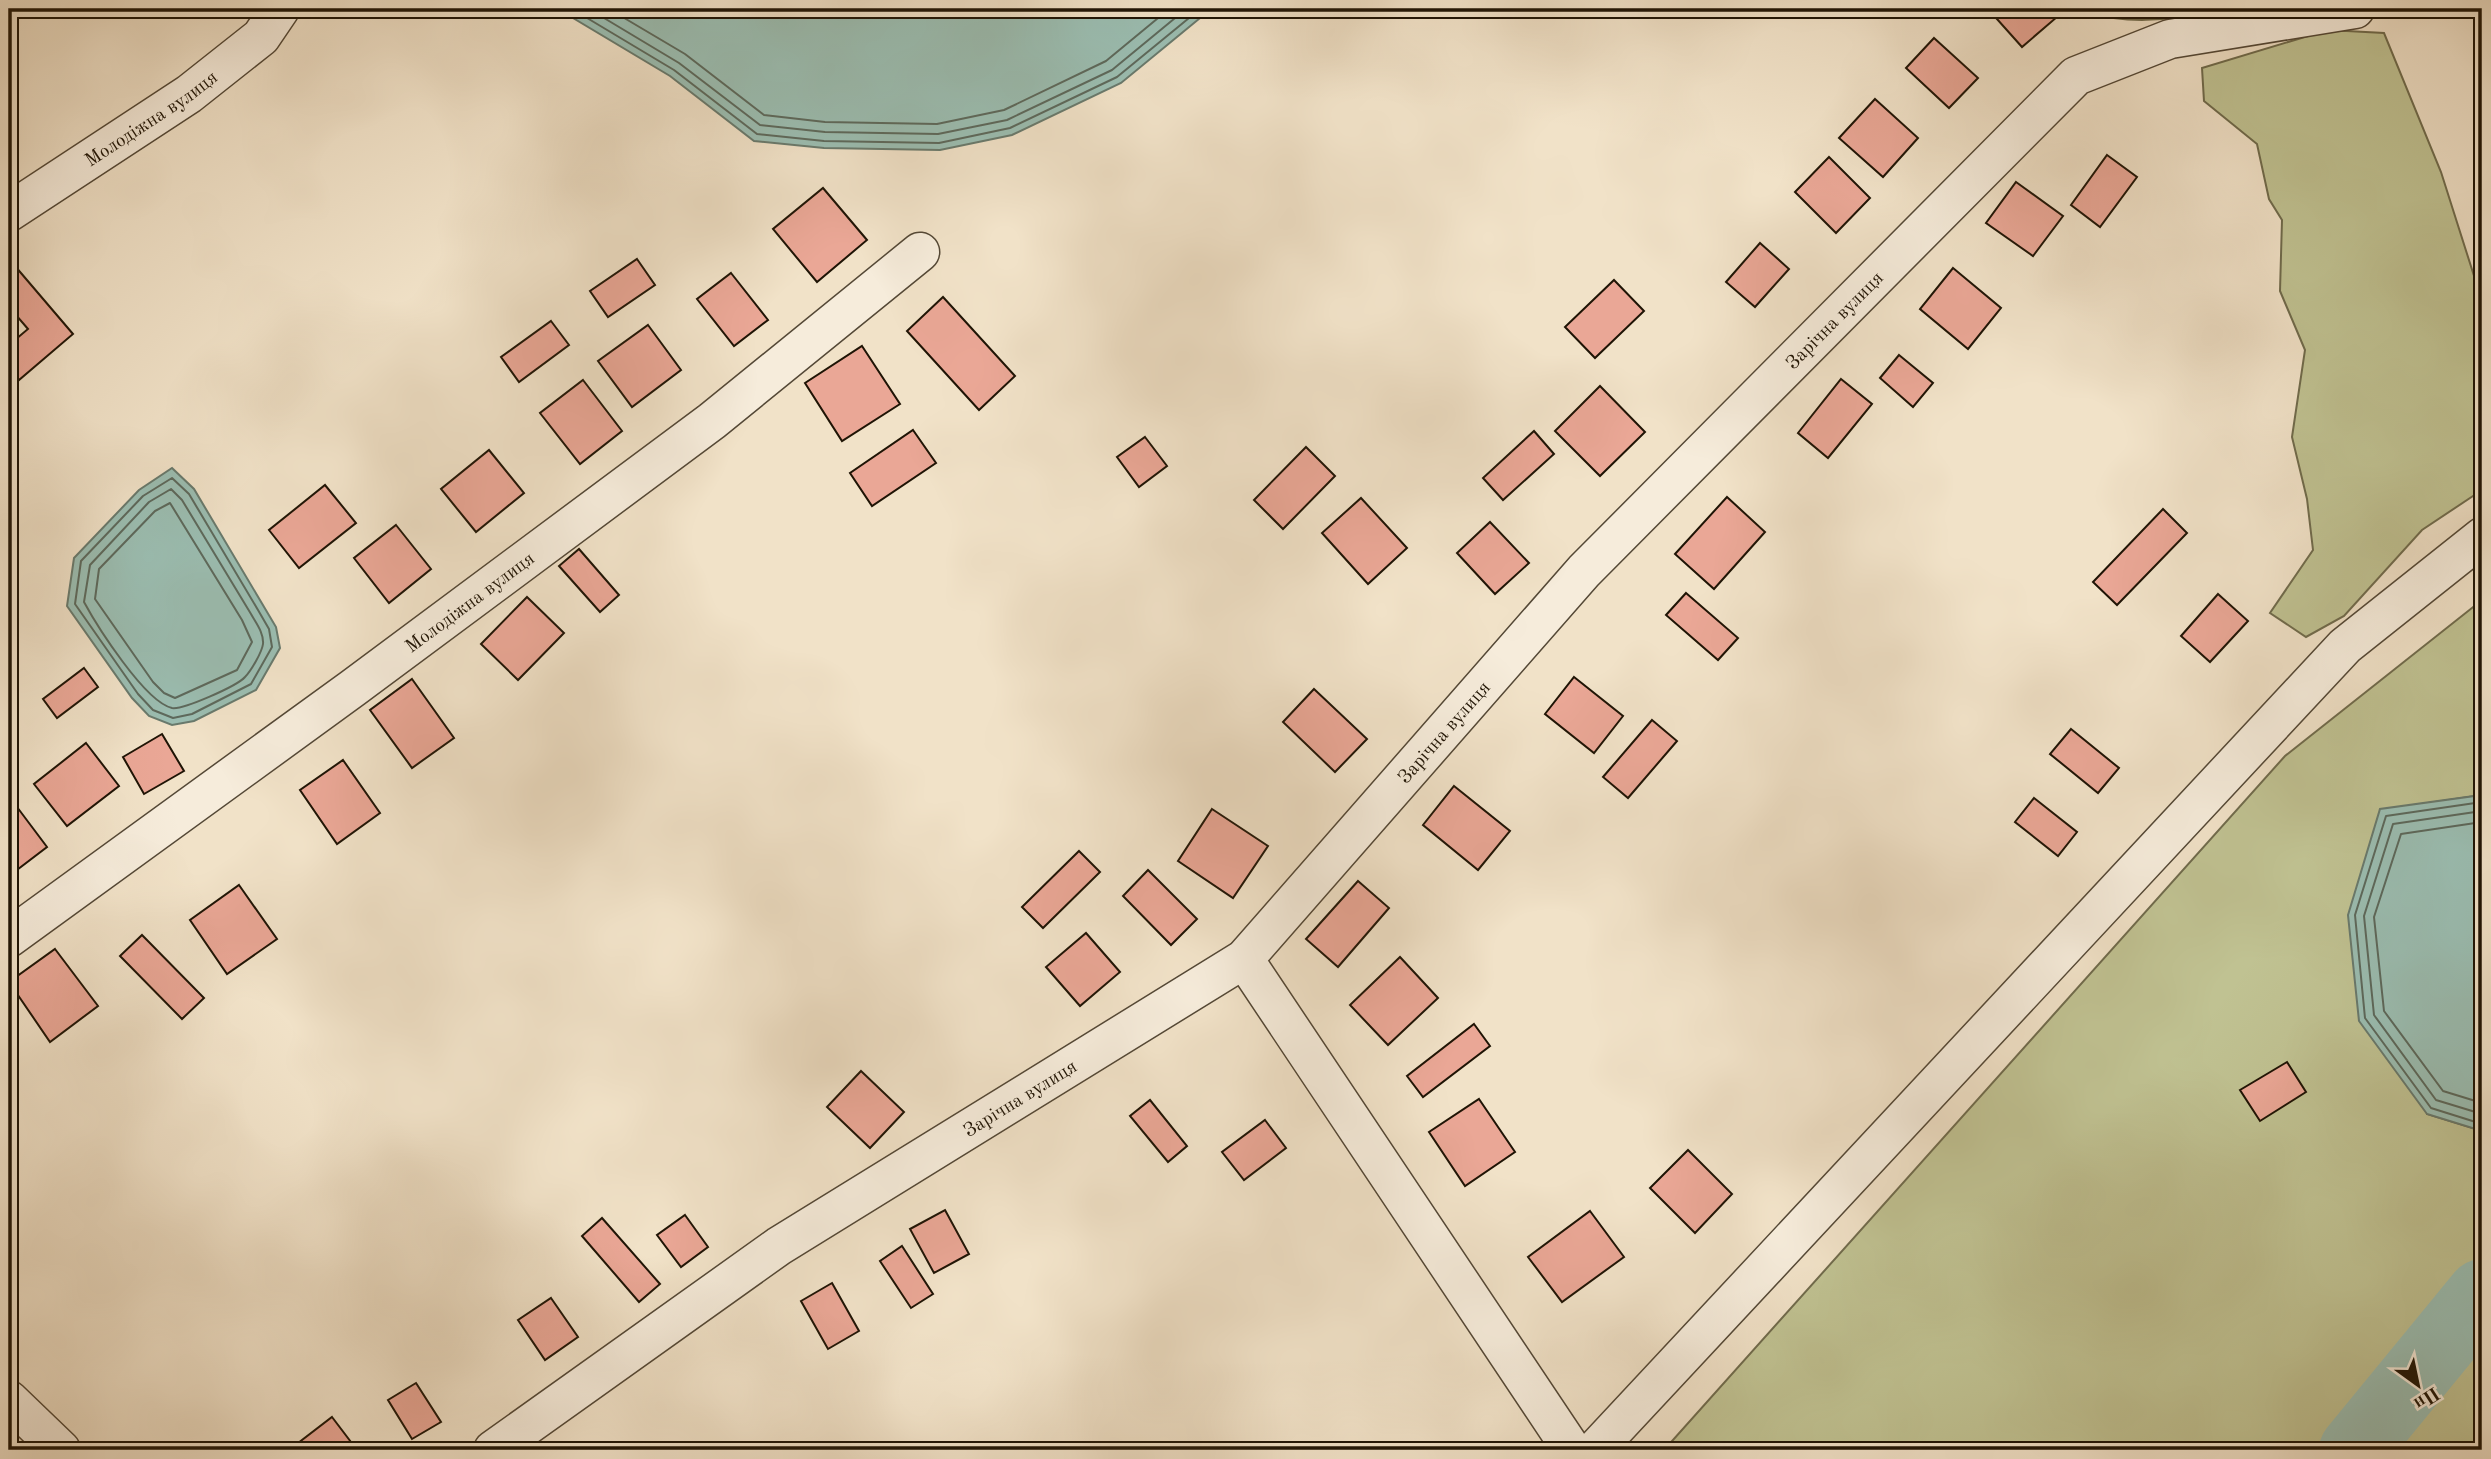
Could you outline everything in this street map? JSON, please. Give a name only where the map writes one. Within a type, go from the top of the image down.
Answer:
[{"type":"street","name":"Молодіжна вулиця","points":[[9,212],[189,94],[261,37],[280,9]]},
{"type":"street","name":"Зарічна вулиця","points":[[493,1450],[779,1246],[1244,960],[1584,571],[2076,76],[2169,39],[2355,9]]},
{"type":"street","name":"Молодіжна вулиця","points":[[9,938],[353,688],[712,421],[920,252]]},
{"type":"street","points":[[1595,1450],[2345,646],[2482,537]]},
{"type":"street","points":[[1244,960],[1572,1450]]},
{"type":"street","points":[[9,1400],[61,1450]]},
{"type":"green space","points":[[2085,9],[2205,9],[2176,17],[2130,20],[2100,16],[2086,12]]},
{"type":"green space","points":[[2328,30],[2384,33],[2441,172],[2482,301],[2482,490],[2422,530],[2344,616],[2306,637],[2270,613],[2313,550],[2307,499],[2292,437],[2305,350],[2280,291],[2282,220],[2269,199],[2257,144],[2204,101],[2202,68]]},
{"type":"green space","points":[[2482,600],[2482,795],[2380,810],[2427,1114],[2482,1131],[2482,1450],[1664,1450],[2285,756]]},
{"type":"water","points":[[558,9],[1211,9],[1121,83],[1012,135],[940,150],[824,148],[754,141],[670,76]]},
{"type":"water","points":[[172,468],[194,489],[276,627],[280,648],[256,690],[194,721],[172,725],[149,716],[132,698],[67,606],[74,558],[139,490]]},
{"type":"water","points":[[2482,795],[2482,1131],[2427,1114],[2359,1021],[2348,915],[2380,809]]},
{"type":"building","points":[[1988,9],[2050,9],[2057,17],[2022,47]]},
{"type":"building","points":[[1934,38],[1978,78],[1949,108],[1906,68]]},
{"type":"building","points":[[1875,99],[1918,138],[1883,177],[1839,138]]},
{"type":"building","points":[[2107,155],[2137,177],[2100,227],[2071,205]]},
{"type":"building","points":[[1829,157],[1870,198],[1836,233],[1795,192]]},
{"type":"building","points":[[2016,182],[2063,216],[2033,256],[1986,223]]},
{"type":"building","points":[[823,188],[867,240],[817,282],[773,229]]},
{"type":"building","points":[[1760,243],[1789,269],[1755,307],[1726,282]]},
{"type":"building","points":[[9,259],[73,334],[19,380],[9,368],[9,345],[28,329],[9,307]]},
{"type":"building","points":[[637,259],[655,285],[608,317],[590,291]]},
{"type":"building","points":[[1953,268],[2001,308],[1968,349],[1920,309]]},
{"type":"building","points":[[731,273],[768,320],[734,346],[697,299]]},
{"type":"building","points":[[1614,280],[1644,311],[1595,358],[1565,327]]},
{"type":"building","points":[[943,297],[1015,376],[979,410],[907,331]]},
{"type":"building","points":[[551,321],[569,345],[519,382],[501,357]]},
{"type":"building","points":[[648,325],[681,370],[632,407],[598,361]]},
{"type":"building","points":[[862,346],[900,404],[842,441],[805,383]]},
{"type":"building","points":[[1899,355],[1933,383],[1913,407],[1880,378]]},
{"type":"building","points":[[1841,379],[1872,404],[1828,458],[1798,433]]},
{"type":"building","points":[[583,380],[622,431],[580,464],[540,413]]},
{"type":"building","points":[[1600,386],[1645,432],[1600,476],[1555,431]]},
{"type":"building","points":[[913,430],[936,463],[872,506],[850,473]]},
{"type":"building","points":[[1534,431],[1554,454],[1503,500],[1483,478]]},
{"type":"building","points":[[1145,437],[1167,466],[1139,487],[1117,457]]},
{"type":"building","points":[[1306,447],[1335,476],[1283,529],[1254,500]]},
{"type":"building","points":[[489,450],[524,493],[476,532],[441,489]]},
{"type":"building","points":[[325,485],[356,523],[299,568],[269,530]]},
{"type":"building","points":[[1727,497],[1765,532],[1714,589],[1675,554]]},
{"type":"building","points":[[1361,498],[1407,548],[1368,584],[1322,533]]},
{"type":"building","points":[[2163,509],[2187,533],[2117,605],[2093,582]]},
{"type":"building","points":[[1490,522],[1529,563],[1495,594],[1457,553]]},
{"type":"building","points":[[396,525],[431,569],[389,603],[354,558]]},
{"type":"building","points":[[579,549],[619,595],[600,612],[559,566]]},
{"type":"building","points":[[1686,593],[1738,638],[1718,660],[1666,615]]},
{"type":"building","points":[[2218,594],[2248,621],[2210,662],[2181,636]]},
{"type":"building","points":[[527,597],[564,633],[518,680],[481,644]]},
{"type":"building","points":[[84,668],[98,687],[57,718],[43,699]]},
{"type":"building","points":[[1574,677],[1623,716],[1594,753],[1545,714]]},
{"type":"building","points":[[412,679],[454,738],[412,768],[370,710]]},
{"type":"building","points":[[1314,689],[1367,739],[1335,772],[1283,722]]},
{"type":"building","points":[[1652,720],[1677,741],[1628,798],[1603,777]]},
{"type":"building","points":[[2071,729],[2119,768],[2098,793],[2050,754]]},
{"type":"building","points":[[162,734],[184,771],[144,794],[123,757]]},
{"type":"building","points":[[86,743],[119,786],[67,826],[34,784]]},
{"type":"building","points":[[343,760],[380,813],[337,844],[300,790]]},
{"type":"building","points":[[1454,786],[1510,831],[1478,870],[1423,825]]},
{"type":"building","points":[[2034,798],[2077,832],[2058,856],[2015,822]]},
{"type":"building","points":[[14,803],[47,847],[9,876],[9,807]]},
{"type":"building","points":[[1212,809],[1268,846],[1233,898],[1178,861]]},
{"type":"building","points":[[1079,851],[1100,872],[1043,928],[1022,907]]},
{"type":"building","points":[[1148,870],[1197,919],[1171,945],[1123,896]]},
{"type":"building","points":[[1358,881],[1389,908],[1338,967],[1306,939]]},
{"type":"building","points":[[239,885],[277,939],[227,974],[190,920]]},
{"type":"building","points":[[1086,933],[1120,972],[1080,1006],[1046,967]]},
{"type":"building","points":[[142,935],[204,998],[182,1019],[120,956]]},
{"type":"building","points":[[55,949],[98,1006],[50,1042],[9,982]]},
{"type":"building","points":[[1400,957],[1438,998],[1388,1045],[1350,1005]]},
{"type":"building","points":[[1474,1024],[1490,1046],[1423,1097],[1407,1076]]},
{"type":"building","points":[[2287,1062],[2306,1092],[2260,1121],[2240,1090]]},
{"type":"building","points":[[861,1071],[904,1112],[870,1148],[827,1107]]},
{"type":"building","points":[[1479,1099],[1515,1152],[1465,1186],[1429,1132]]},
{"type":"building","points":[[1150,1100],[1187,1146],[1168,1162],[1130,1116]]},
{"type":"building","points":[[1265,1120],[1286,1148],[1244,1180],[1222,1152]]},
{"type":"building","points":[[1688,1150],[1732,1194],[1695,1233],[1650,1188]]},
{"type":"building","points":[[945,1210],[969,1254],[934,1273],[910,1229]]},
{"type":"building","points":[[1590,1211],[1624,1257],[1562,1302],[1528,1257]]},
{"type":"building","points":[[685,1215],[708,1247],[681,1267],[657,1235]]},
{"type":"building","points":[[602,1218],[660,1284],[639,1302],[582,1236]]},
{"type":"building","points":[[902,1246],[933,1294],[911,1308],[880,1261]]},
{"type":"building","points":[[832,1283],[859,1331],[828,1349],[801,1301]]},
{"type":"building","points":[[551,1298],[578,1337],[545,1360],[518,1320]]},
{"type":"building","points":[[416,1383],[441,1422],[412,1439],[388,1400]]},
{"type":"building","points":[[332,1417],[357,1450],[289,1450]]},
{"type":"waterway","points":[[2354,1450],[2482,1294]]}]
